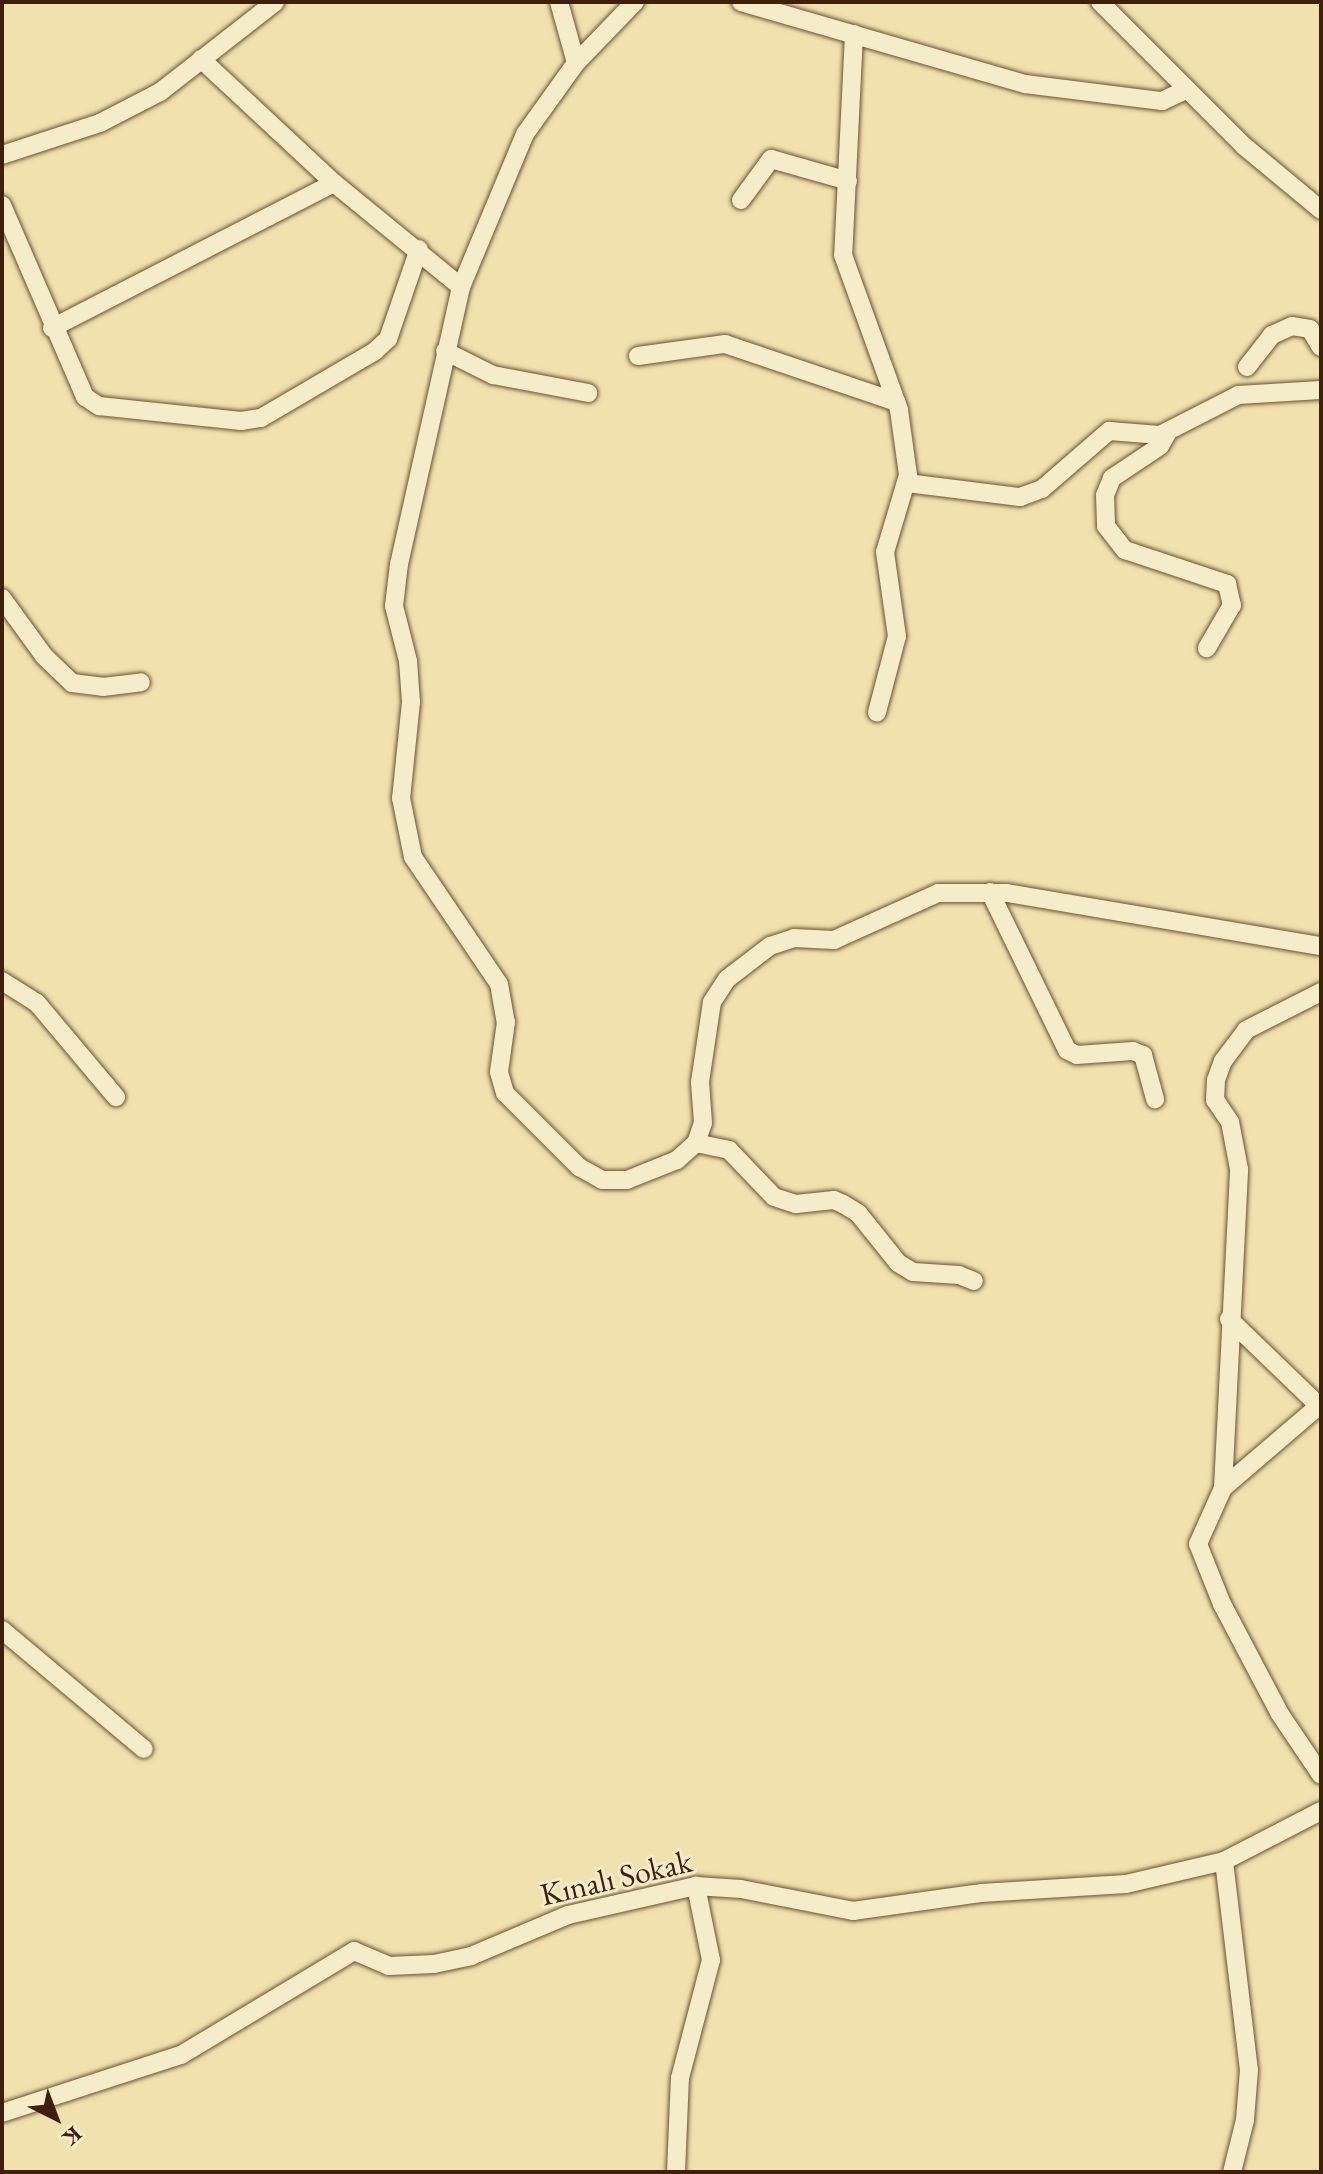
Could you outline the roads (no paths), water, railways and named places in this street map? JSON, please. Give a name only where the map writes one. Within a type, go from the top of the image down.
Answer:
[{"type":"street","points":[[559,2],[576,63]]},
{"type":"street","points":[[635,2],[576,63],[525,134],[461,287],[445,351],[394,606],[408,661],[411,702],[401,798],[413,857],[499,984],[506,1022],[499,1072],[505,1093],[579,1167],[602,1180],[640,1175],[677,1160],[696,1143],[703,1123],[700,1082],[709,1053],[707,1023],[712,1002],[727,979],[770,946],[794,938],[834,940],[938,893],[990,892],[1321,946]]},
{"type":"street","points":[[741,2],[1025,84],[1162,101],[1186,90]]},
{"type":"street","points":[[1100,2],[1186,90],[1321,210]]},
{"type":"street","points":[[2,155],[130,109],[201,59],[268,4]]},
{"type":"street","points":[[854,34],[843,255],[878,339],[905,429],[907,483],[885,552],[897,636],[877,712]]},
{"type":"street","points":[[201,59],[334,183],[419,249],[461,287]]},
{"type":"street","points":[[741,200],[771,159],[848,181]]},
{"type":"street","points":[[52,328],[334,183]]},
{"type":"street","points":[[2,205],[52,328],[85,397],[99,406],[241,421],[261,418],[353,367],[388,339],[419,249]]},
{"type":"street","points":[[1247,367],[1272,335],[1292,326],[1310,329],[1321,347]]},
{"type":"street","points":[[638,356],[725,344],[896,402]]},
{"type":"street","points":[[445,351],[493,375],[588,393]]},
{"type":"street","points":[[907,483],[1020,497],[1054,480],[1098,435],[1120,429],[1168,432],[1238,395],[1321,390]]},
{"type":"street","points":[[1168,432],[1160,446],[1112,478],[1105,495],[1106,526],[1125,550],[1227,584],[1232,605],[1207,648]]},
{"type":"street","points":[[2,598],[44,656],[72,683],[103,687],[141,682]]},
{"type":"street","points":[[990,892],[1067,1050],[1077,1055],[1133,1051],[1143,1055],[1155,1099]]},
{"type":"street","points":[[2,981],[37,1003],[116,1097]]},
{"type":"street","points":[[1321,992],[1246,1030],[1223,1061],[1216,1080],[1215,1100],[1230,1122],[1239,1169],[1229,1319],[1223,1488],[1198,1544],[1222,1604],[1280,1714],[1321,1775]]},
{"type":"street","points":[[696,1143],[729,1150],[774,1197],[796,1204],[834,1200],[843,1204],[858,1213],[898,1263],[913,1272],[959,1275],[974,1281]]},
{"type":"street","points":[[1223,1488],[1320,1405],[1229,1319]]},
{"type":"street","points":[[2,1630],[144,1749]]},
{"type":"street","name":"Kınalı Sokak","points":[[2,2113],[181,2055],[342,1954],[354,1951],[389,1966],[434,1964],[471,1956],[568,1915],[696,1886],[741,1889],[853,1911],[981,1893],[1126,1884],[1224,1861],[1321,1811]]},
{"type":"street","points":[[1224,1861],[1249,2070],[1245,2120],[1232,2172]]},
{"type":"street","points":[[676,2172],[680,2078],[711,1960],[696,1886]]}]
